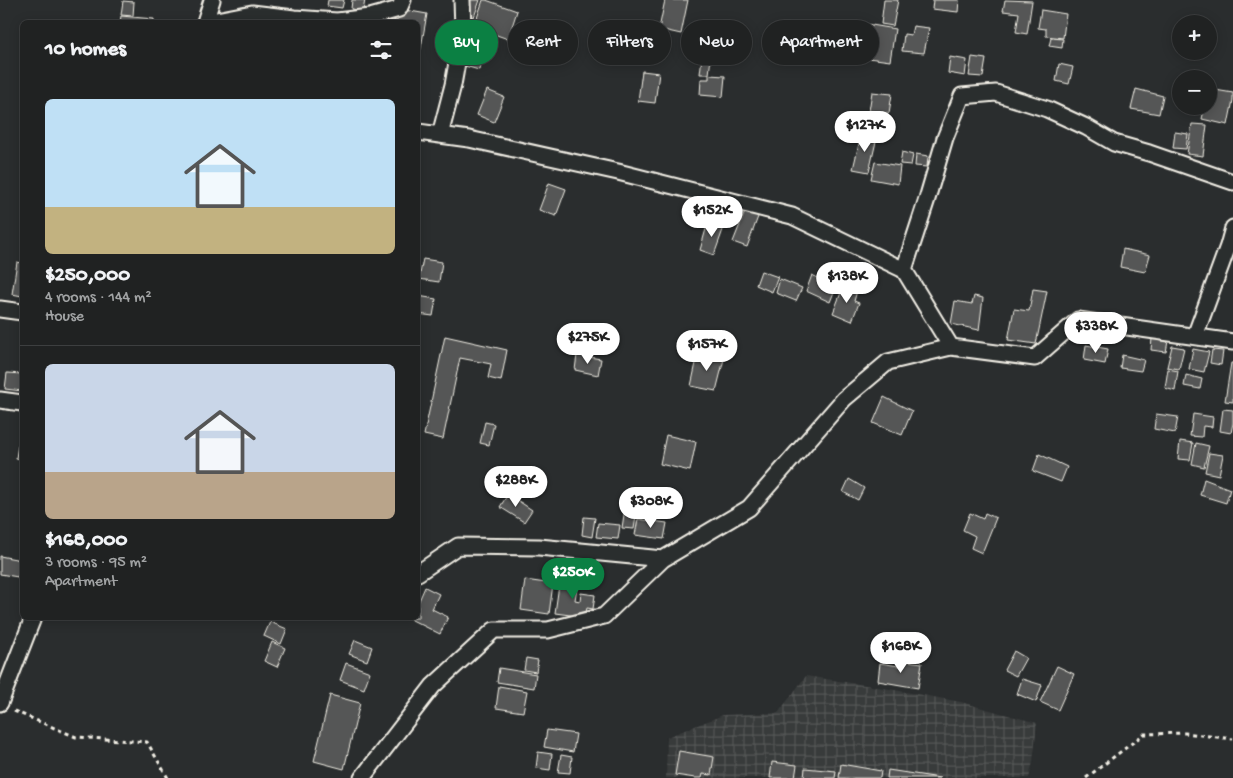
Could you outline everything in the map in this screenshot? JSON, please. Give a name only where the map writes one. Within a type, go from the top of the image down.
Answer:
[{"type":"street","points":[[206,20],[212,0]]},
{"type":"street","points":[[215,20],[252,13],[336,20],[370,18],[399,9],[403,0]]},
{"type":"street","points":[[440,135],[454,85],[463,29],[462,0]]},
{"type":"street","points":[[904,270],[927,200],[944,138],[962,96],[996,92],[1047,109],[1114,143],[1233,182]]},
{"type":"street","points":[[420,132],[469,139],[618,172],[792,216],[904,270],[952,347]]},
{"type":"street","points":[[1195,336],[1233,228]]},
{"type":"street","points":[[0,309],[20,312]]},
{"type":"street","points":[[362,778],[433,686],[494,630],[548,630],[604,616],[663,559],[749,508],[844,399],[888,362],[952,347],[1034,358],[1078,320],[1233,342]]},
{"type":"street","points":[[0,400],[20,402]]},
{"type":"street","points":[[420,572],[458,546],[539,548],[663,559]]},
{"type":"street","points":[[4,706],[32,620]]},
{"type":"path","points":[[4,706],[76,736],[147,742],[168,778]]},
{"type":"path","points":[[1086,778],[1144,734],[1185,733],[1233,740]]},
{"type":"shaded area","points":[[806,676],[961,702],[1037,723],[1033,762],[1029,778],[666,778],[667,737],[723,715],[778,713]]},
{"type":"building","points":[[328,0],[344,0],[342,8],[327,6]]},
{"type":"building","points":[[352,0],[365,0],[363,11],[351,9]]},
{"type":"building","points":[[469,0],[480,0],[474,17],[464,13]]},
{"type":"building","points":[[483,0],[517,11],[514,20],[508,20],[508,39],[498,35],[498,20],[476,20]]},
{"type":"building","points":[[665,0],[688,0],[684,20],[681,20],[681,34],[671,32],[671,20],[661,20]]},
{"type":"building","points":[[884,0],[898,0],[893,26],[881,24]]},
{"type":"building","points":[[933,0],[959,0],[958,12],[932,9]]},
{"type":"building","points":[[1005,0],[1032,1],[1027,34],[1016,32],[1019,13],[1003,11]]},
{"type":"building","points":[[123,1],[134,2],[133,16],[121,15]]},
{"type":"building","points":[[399,9],[427,14],[420,53],[420,20],[397,20]]},
{"type":"building","points":[[1041,10],[1066,14],[1063,38],[1046,36],[1046,29],[1038,28]]},
{"type":"building","points":[[121,16],[154,19],[154,20],[120,20]]},
{"type":"building","points":[[879,26],[895,29],[890,61],[879,59]]},
{"type":"building","points":[[913,26],[929,28],[924,53],[902,51],[904,34],[911,35]]},
{"type":"building","points":[[1051,38],[1063,39],[1062,48],[1049,46]]},
{"type":"building","points":[[950,57],[967,60],[965,76],[948,73]]},
{"type":"building","points":[[972,57],[986,59],[983,77],[969,76]]},
{"type":"building","points":[[1059,64],[1073,67],[1069,84],[1056,81]]},
{"type":"building","points":[[461,65],[480,65],[479,70]]},
{"type":"building","points":[[701,65],[710,65],[709,74],[700,74]]},
{"type":"building","points":[[642,71],[659,73],[655,103],[638,101]]},
{"type":"building","points":[[709,75],[725,76],[723,97],[700,95],[701,79],[709,79]]},
{"type":"building","points":[[1136,89],[1163,96],[1159,114],[1131,109]]},
{"type":"building","points":[[487,90],[504,97],[494,122],[477,115]]},
{"type":"building","points":[[1217,90],[1233,93],[1228,125],[1202,119],[1203,115],[1217,115]]},
{"type":"building","points":[[872,92],[892,94],[889,113],[869,111]]},
{"type":"building","points":[[1192,124],[1207,125],[1203,156],[1187,154]]},
{"type":"building","points":[[1175,132],[1188,134],[1186,149],[1173,148]]},
{"type":"building","points":[[861,135],[877,137],[869,172],[853,169]]},
{"type":"building","points":[[902,152],[913,155],[911,165],[900,164]]},
{"type":"building","points":[[916,154],[928,156],[927,167],[915,166]]},
{"type":"building","points":[[875,162],[900,166],[898,184],[871,179]]},
{"type":"building","points":[[549,183],[566,189],[556,216],[539,210]]},
{"type":"building","points":[[727,208],[739,212],[734,227],[722,223]]},
{"type":"building","points":[[746,209],[759,214],[747,247],[733,242]]},
{"type":"building","points":[[708,222],[724,227],[714,255],[700,250]]},
{"type":"building","points":[[1123,249],[1150,255],[1145,272],[1120,267]]},
{"type":"building","points":[[423,259],[442,262],[439,282],[420,279]]},
{"type":"building","points":[[17,262],[20,263],[20,296],[12,294]]},
{"type":"building","points":[[761,271],[778,277],[772,292],[756,285]]},
{"type":"building","points":[[812,275],[836,287],[830,302],[806,291]]},
{"type":"building","points":[[780,279],[802,288],[796,301],[776,293]]},
{"type":"building","points":[[844,285],[857,291],[854,301],[859,303],[852,321],[833,313]]},
{"type":"building","points":[[1033,289],[1047,291],[1036,344],[1008,340],[1014,309],[1029,311]]},
{"type":"building","points":[[420,296],[436,299],[433,316],[420,314]]},
{"type":"building","points":[[974,296],[983,298],[979,330],[951,324],[955,301],[972,304]]},
{"type":"building","points":[[445,336],[507,350],[501,381],[488,378],[491,364],[460,358],[443,439],[424,435]]},
{"type":"building","points":[[1152,338],[1168,341],[1166,352],[1151,350]]},
{"type":"building","points":[[1086,345],[1108,349],[1105,364],[1084,360]]},
{"type":"building","points":[[1172,346],[1184,348],[1179,369],[1167,367]]},
{"type":"building","points":[[1193,349],[1209,352],[1204,372],[1189,369]]},
{"type":"building","points":[[1212,350],[1223,351],[1221,365],[1210,363]]},
{"type":"building","points":[[698,354],[724,359],[716,391],[691,386]]},
{"type":"building","points":[[577,355],[601,359],[598,375],[575,370]]},
{"type":"building","points":[[1122,355],[1144,360],[1141,371],[1120,368]]},
{"type":"building","points":[[1231,363],[1233,363],[1233,402],[1225,401]]},
{"type":"building","points":[[1168,369],[1178,371],[1175,391],[1165,388]]},
{"type":"building","points":[[7,373],[20,374],[20,391],[5,389]]},
{"type":"building","points":[[1186,375],[1202,379],[1200,389],[1184,386]]},
{"type":"building","points":[[884,397],[912,411],[902,435],[873,423]]},
{"type":"building","points":[[1223,409],[1233,410],[1231,433],[1220,431]]},
{"type":"building","points":[[1156,414],[1178,417],[1175,433],[1154,429]]},
{"type":"building","points":[[1193,414],[1213,417],[1212,427],[1203,426],[1202,437],[1190,436]]},
{"type":"building","points":[[485,422],[494,424],[489,445],[480,443]]},
{"type":"building","points":[[666,435],[696,442],[690,471],[660,464]]},
{"type":"building","points":[[1180,441],[1193,443],[1190,460],[1178,459]]},
{"type":"building","points":[[1196,443],[1209,446],[1204,467],[1192,464]]},
{"type":"building","points":[[18,445],[20,446],[20,459],[16,458]]},
{"type":"building","points":[[1209,453],[1223,455],[1219,475],[1205,472]]},
{"type":"building","points":[[1039,454],[1067,467],[1061,482],[1033,471]]},
{"type":"building","points":[[849,479],[864,488],[858,500],[843,492]]},
{"type":"building","points":[[1204,479],[1230,489],[1226,503],[1200,495]]},
{"type":"building","points":[[508,494],[532,510],[524,522],[500,507]]},
{"type":"building","points":[[625,508],[637,510],[634,529],[622,528]]},
{"type":"building","points":[[970,513],[983,519],[985,513],[996,518],[982,553],[971,548],[975,536],[963,530]]},
{"type":"building","points":[[584,517],[595,518],[592,537],[582,535]]},
{"type":"building","points":[[638,519],[667,523],[664,539],[635,535]]},
{"type":"building","points":[[598,523],[620,525],[618,539],[596,537]]},
{"type":"building","points":[[0,556],[20,560],[18,577],[0,574]]},
{"type":"building","points":[[560,578],[578,581],[575,600],[580,601],[581,593],[595,595],[593,609],[587,608],[585,617],[555,613]]},
{"type":"building","points":[[525,580],[553,584],[549,614],[521,610]]},
{"type":"building","points":[[425,587],[439,594],[432,609],[448,617],[440,634],[412,620],[420,620],[420,598]]},
{"type":"building","points":[[270,622],[287,629],[281,644],[264,636]]},
{"type":"building","points":[[355,640],[372,647],[367,661],[349,654]]},
{"type":"building","points":[[272,642],[285,648],[277,667],[264,661]]},
{"type":"building","points":[[1014,651],[1026,658],[1016,676],[1004,670]]},
{"type":"building","points":[[526,658],[538,660],[536,672],[524,670]]},
{"type":"building","points":[[900,660],[922,663],[918,688],[878,681],[880,663],[899,666]]},
{"type":"building","points":[[346,663],[370,672],[364,689],[340,680]]},
{"type":"building","points":[[1057,666],[1074,674],[1058,710],[1040,702]]},
{"type":"building","points":[[499,668],[536,674],[534,688],[497,682]]},
{"type":"building","points":[[1022,679],[1042,685],[1036,702],[1017,694]]},
{"type":"building","points":[[499,686],[527,691],[523,712],[496,708]]},
{"type":"building","points":[[330,695],[360,703],[344,769],[314,761]]},
{"type":"building","points":[[547,730],[576,734],[573,752],[544,747]]},
{"type":"building","points":[[679,751],[714,757],[711,775],[703,774],[702,778],[695,778],[675,775]]},
{"type":"building","points":[[538,752],[552,754],[550,770],[536,768]]},
{"type":"building","points":[[561,755],[572,757],[570,773],[558,772]]},
{"type":"building","points":[[772,762],[797,765],[795,778],[770,778]]},
{"type":"building","points":[[841,764],[881,771],[880,778],[839,778]]},
{"type":"building","points":[[805,768],[836,771],[835,778],[804,778]]},
{"type":"building","points":[[888,770],[940,778],[887,778]]}]
